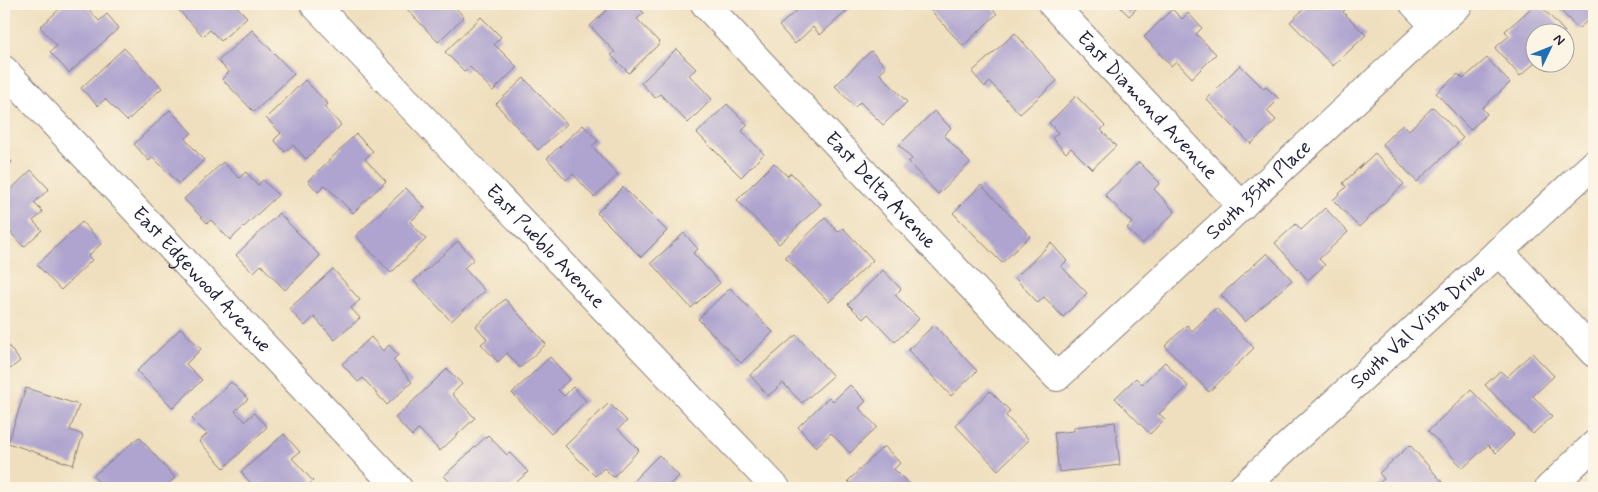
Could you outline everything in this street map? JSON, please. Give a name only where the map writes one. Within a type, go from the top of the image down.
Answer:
[{"type":"street","name":"East Pueblo Avenue","points":[[314,4],[776,488]]},
{"type":"street","name":"East Delta Avenue","points":[[705,4],[1057,377]]},
{"type":"street","name":"East Diamond Avenue","points":[[1052,4],[1242,206]]},
{"type":"street","points":[[1414,4],[1435,26]]},
{"type":"street","name":"South 35th Place","points":[[1057,377],[1459,4]]},
{"type":"street","name":"East Edgewood Avenue","points":[[4,70],[398,488]]},
{"type":"street","name":"South Val Vista Drive","points":[[1242,488],[1594,164]]},
{"type":"street","points":[[1499,251],[1594,354]]},
{"type":"street","points":[[1549,488],[1594,445]]},
{"type":"building","points":[[65,4],[84,4],[99,21],[107,14],[119,28],[69,73],[50,52],[57,46],[40,27]]},
{"type":"building","points":[[173,4],[234,4],[247,17],[221,41],[210,30],[203,36]]},
{"type":"building","points":[[402,4],[452,4],[464,17],[438,42]]},
{"type":"building","points":[[613,4],[635,4],[644,13],[637,19],[660,43],[629,73],[611,55],[615,52],[590,26]]},
{"type":"building","points":[[804,4],[855,4],[820,35],[813,27],[795,44],[779,26]]},
{"type":"building","points":[[925,4],[988,4],[997,14],[963,46]]},
{"type":"building","points":[[1117,4],[1141,4],[1129,16]]},
{"type":"building","points":[[1309,4],[1348,4],[1343,12],[1366,35],[1333,66],[1290,22]]},
{"type":"building","points":[[1536,4],[1539,4],[1556,22],[1526,22],[1526,71],[1520,76],[1495,48],[1509,36],[1505,31]]},
{"type":"building","points":[[1555,4],[1594,4],[1590,8],[1594,15],[1578,29],[1576,22],[1572,22]]},
{"type":"building","points":[[1172,9],[1182,19],[1188,13],[1202,28],[1196,34],[1216,54],[1192,78],[1176,61],[1171,66],[1144,37]]},
{"type":"building","points":[[481,17],[501,37],[494,44],[517,67],[493,91],[470,67],[465,72],[445,52]]},
{"type":"building","points":[[252,30],[294,74],[254,112],[222,79],[229,72],[218,61]]},
{"type":"building","points":[[1015,33],[1057,81],[1020,114],[990,82],[985,87],[972,72]]},
{"type":"building","points":[[124,48],[162,88],[127,121],[105,99],[98,106],[81,88]]},
{"type":"building","points":[[676,49],[696,69],[689,75],[712,99],[688,123],[660,94],[655,98],[641,83]]},
{"type":"building","points":[[871,51],[886,67],[880,74],[907,102],[883,125],[860,102],[855,107],[835,86]]},
{"type":"building","points":[[1487,58],[1510,83],[1482,108],[1487,114],[1470,130],[1436,93],[1458,74],[1463,79]]},
{"type":"building","points":[[1240,65],[1264,89],[1266,87],[1279,99],[1267,111],[1276,120],[1251,144],[1206,99]]},
{"type":"building","points":[[524,78],[567,124],[538,150],[496,104]]},
{"type":"building","points":[[305,80],[328,104],[324,107],[341,125],[306,159],[293,145],[285,152],[274,140],[281,133],[266,118]]},
{"type":"building","points":[[1076,96],[1105,126],[1101,130],[1116,146],[1092,169],[1071,148],[1066,153],[1052,138],[1058,133],[1049,123]]},
{"type":"building","points":[[727,104],[748,125],[742,131],[764,154],[741,177],[697,133]]},
{"type":"building","points":[[1433,107],[1463,138],[1417,182],[1382,144],[1403,124],[1409,130]]},
{"type":"building","points":[[170,110],[192,133],[185,139],[204,160],[179,184],[153,157],[149,161],[134,144]]},
{"type":"building","points":[[934,111],[951,128],[944,135],[970,163],[938,194],[908,162],[912,159],[899,145]]},
{"type":"building","points":[[583,125],[598,141],[592,146],[618,175],[594,197],[573,174],[566,180],[547,158]]},
{"type":"building","points":[[356,134],[373,151],[365,159],[386,181],[353,213],[325,185],[318,192],[308,181]]},
{"type":"building","points":[[1375,153],[1404,184],[1359,227],[1333,200],[1346,187],[1343,183]]},
{"type":"building","points":[[4,154],[12,162],[4,170]]},
{"type":"building","points":[[223,162],[239,178],[246,172],[258,185],[263,180],[278,195],[230,240],[211,220],[207,223],[184,199]]},
{"type":"building","points":[[1139,162],[1160,183],[1154,189],[1175,212],[1142,244],[1127,228],[1132,223],[1105,195]]},
{"type":"building","points":[[774,163],[787,176],[791,173],[821,204],[779,244],[737,200]]},
{"type":"building","points":[[31,170],[49,189],[34,203],[43,212],[33,221],[42,230],[24,247],[11,233],[4,239],[4,196]]},
{"type":"building","points":[[981,185],[1030,236],[1002,263],[953,213]]},
{"type":"building","points":[[623,187],[667,231],[641,257],[597,213]]},
{"type":"building","points":[[406,188],[425,208],[410,222],[426,239],[391,273],[356,236]]},
{"type":"building","points":[[1325,208],[1348,232],[1319,259],[1325,265],[1308,280],[1275,243],[1296,224],[1301,230]]},
{"type":"building","points":[[279,213],[320,256],[285,290],[261,265],[253,273],[236,255]]},
{"type":"building","points":[[825,218],[838,232],[843,228],[873,260],[829,302],[785,257]]},
{"type":"building","points":[[82,222],[102,243],[88,256],[92,260],[61,290],[37,265]]},
{"type":"building","points":[[684,233],[698,249],[693,253],[720,283],[691,308],[651,263]]},
{"type":"building","points":[[458,241],[474,259],[464,268],[485,291],[451,321],[414,281]]},
{"type":"building","points":[[1051,243],[1067,261],[1061,266],[1087,293],[1063,317],[1044,297],[1038,303],[1015,278]]},
{"type":"building","points":[[1267,253],[1292,280],[1245,322],[1221,295]]},
{"type":"building","points":[[333,269],[360,300],[351,308],[360,318],[335,340],[314,317],[305,326],[289,309]]},
{"type":"building","points":[[883,270],[901,289],[895,295],[919,319],[895,342],[868,314],[863,319],[848,304]]},
{"type":"building","points":[[730,288],[773,332],[741,363],[698,319]]},
{"type":"building","points":[[505,299],[546,344],[520,368],[507,353],[498,362],[481,344],[487,339],[476,326]]},
{"type":"building","points":[[1216,308],[1254,348],[1209,392],[1165,346],[1187,325],[1192,331]]},
{"type":"building","points":[[934,325],[977,371],[951,396],[908,350]]},
{"type":"building","points":[[181,328],[201,349],[186,364],[202,380],[173,408],[137,371]]},
{"type":"building","points":[[796,335],[833,376],[802,403],[783,383],[768,396],[750,375]]},
{"type":"building","points":[[371,337],[383,351],[389,345],[398,355],[393,360],[412,382],[387,405],[363,378],[358,382],[342,364]]},
{"type":"building","points":[[4,340],[20,361],[4,374]]},
{"type":"building","points":[[1532,353],[1554,376],[1533,396],[1552,416],[1533,434],[1485,385],[1500,371],[1507,377]]},
{"type":"building","points":[[550,357],[570,379],[558,390],[564,396],[573,387],[586,401],[551,434],[512,393]]},
{"type":"building","points":[[1165,362],[1188,386],[1159,414],[1165,419],[1150,434],[1115,398],[1136,378],[1142,384]]},
{"type":"building","points":[[447,369],[462,384],[452,394],[475,418],[440,451],[419,429],[412,436],[395,418]]},
{"type":"building","points":[[231,382],[248,399],[235,411],[245,421],[254,413],[267,427],[224,468],[199,441],[207,434],[192,419]]},
{"type":"building","points":[[850,385],[866,401],[859,408],[877,427],[850,453],[831,433],[816,447],[798,427],[829,397],[833,401]]},
{"type":"building","points":[[26,388],[79,405],[70,430],[83,435],[73,465],[8,443]]},
{"type":"building","points":[[1471,390],[1514,435],[1496,453],[1488,445],[1463,468],[1428,431]]},
{"type":"building","points":[[990,391],[1010,411],[1006,416],[1029,440],[998,470],[955,425]]},
{"type":"building","points":[[609,403],[627,421],[618,429],[639,450],[613,477],[604,468],[595,476],[565,446]]},
{"type":"building","points":[[1115,422],[1120,465],[1059,472],[1054,433],[1074,431],[1074,427]]},
{"type":"building","points":[[284,434],[300,452],[292,458],[313,481],[305,488],[255,488],[241,472]]},
{"type":"building","points":[[488,435],[507,455],[510,453],[528,472],[510,488],[456,488],[444,476]]},
{"type":"building","points":[[139,437],[175,478],[163,488],[104,488],[93,476]]},
{"type":"building","points":[[1410,445],[1443,483],[1437,488],[1373,488],[1384,479],[1379,473]]},
{"type":"building","points":[[884,446],[900,463],[894,469],[913,488],[855,488],[848,481]]},
{"type":"building","points":[[659,455],[679,476],[666,488],[626,488]]}]
